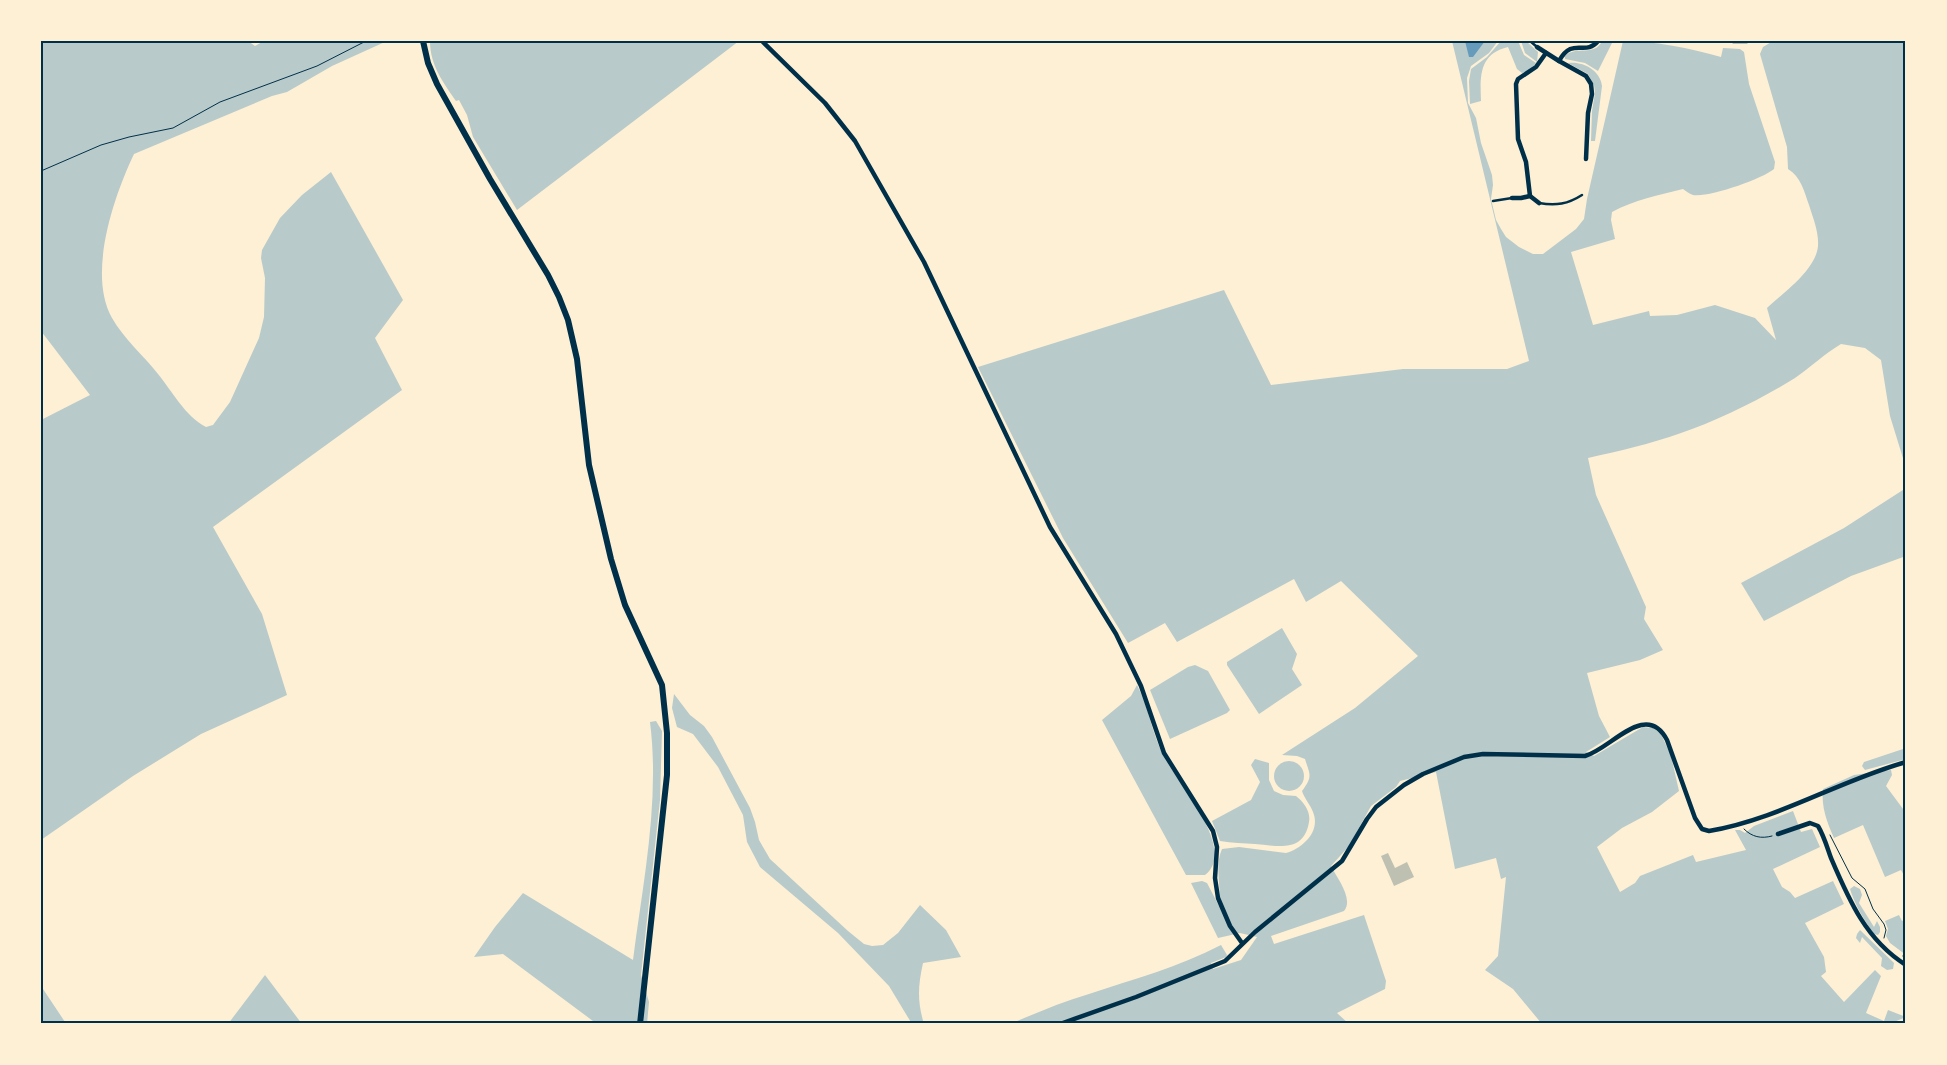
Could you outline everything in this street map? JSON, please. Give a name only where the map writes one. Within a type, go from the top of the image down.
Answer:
[{"type":"main road","points":[[423,41],[428,63],[437,84],[486,171],[548,274],[568,320],[578,359],[589,464],[611,559],[625,605],[662,685],[668,733],[666,775],[640,1024]]},
{"type":"street","points":[[762,41],[825,103],[855,141],[924,262],[1050,527],[1116,634],[1144,693],[1164,753],[1213,831],[1217,847],[1215,878],[1218,898],[1230,926],[1242,943]]},
{"type":"street","points":[[1559,60],[1564,52],[1571,47],[1588,48],[1598,41]]},
{"type":"street","points":[[1733,41],[1747,41]]},
{"type":"street","points":[[1537,47],[1586,76],[1591,84],[1593,92],[1588,113],[1586,159]]},
{"type":"street","points":[[1539,203],[1530,196],[1526,162],[1518,139],[1516,84],[1518,79],[1536,67],[1546,53]]},
{"type":"street","points":[[1512,198],[1530,196]]},
{"type":"street","points":[[1060,1024],[1227,960],[1242,943],[1337,866],[1348,852],[1371,813],[1394,792],[1436,768],[1473,755],[1494,753],[1585,756],[1634,727],[1646,724],[1652,725],[1660,729],[1668,740],[1699,826],[1705,831],[1741,824],[1792,807],[1876,772],[1906,762]]},
{"type":"street","points":[[1778,834],[1813,823],[1818,826],[1861,922],[1878,944],[1906,965]]},
{"type":"lane","points":[[1530,41],[1537,47]]},
{"type":"lane","points":[[1539,203],[1560,204],[1572,201],[1582,195]]},
{"type":"lane","points":[[1493,201],[1512,198]]},
{"type":"path","points":[[41,171],[101,146],[129,137],[173,128],[220,102],[317,66],[366,41]]},
{"type":"path","points":[[1741,824],[1747,832],[1758,837],[1778,834]]},
{"type":"path","points":[[1824,838],[1831,835],[1852,878],[1865,889],[1873,909],[1884,924],[1886,930],[1884,941]]},
{"type":"path","points":[[1906,949],[1902,956],[1906,958]]},
{"type":"shaded area","points":[[41,41],[248,41],[255,46],[264,41],[387,41],[332,66],[287,92],[272,96],[134,154],[119,191],[106,235],[102,280],[105,300],[112,318],[122,333],[152,367],[185,410],[198,422],[206,427],[213,425],[230,402],[259,338],[264,317],[265,278],[261,258],[262,250],[280,218],[302,195],[331,172],[403,300],[375,338],[402,390],[213,527],[262,614],[287,695],[201,734],[133,776],[41,840],[41,420],[90,395],[41,331]]},
{"type":"shaded area","points":[[430,41],[739,41],[517,210],[473,137],[467,115],[459,100],[456,101],[438,73],[432,58]]},
{"type":"shaded area","points":[[1452,41],[1498,41],[1489,53],[1471,66],[1467,78],[1468,103],[1476,118],[1481,143],[1492,175],[1491,199],[1496,220],[1506,237],[1519,247],[1533,254],[1543,254],[1576,229],[1584,219],[1623,41],[1648,42],[1721,57],[1723,48],[1740,49],[1744,52],[1749,84],[1775,162],[1774,169],[1747,182],[1710,194],[1693,195],[1683,189],[1629,204],[1612,212],[1611,220],[1615,239],[1571,252],[1593,325],[1649,311],[1650,316],[1677,315],[1715,305],[1755,318],[1776,340],[1767,308],[1798,280],[1811,264],[1816,255],[1818,236],[1804,190],[1796,176],[1788,169],[1787,147],[1760,54],[1763,47],[1773,41],[1906,41],[1906,468],[1890,416],[1881,360],[1865,348],[1841,344],[1795,378],[1724,416],[1658,441],[1588,458],[1596,495],[1646,607],[1644,619],[1663,650],[1640,660],[1587,673],[1599,716],[1610,737],[1586,752],[1594,756],[1643,727],[1653,728],[1661,734],[1671,756],[1679,791],[1652,812],[1622,828],[1597,847],[1620,892],[1635,883],[1640,876],[1693,855],[1696,862],[1746,850],[1735,830],[1745,833],[1754,826],[1793,811],[1801,832],[1812,829],[1820,847],[1773,869],[1782,887],[1795,898],[1833,881],[1844,904],[1805,923],[1824,957],[1826,972],[1821,976],[1844,1002],[1875,970],[1881,976],[1866,1013],[1884,1021],[1888,1010],[1906,1017],[1889,1024],[1542,1024],[1513,989],[1485,970],[1498,956],[1506,877],[1501,879],[1496,858],[1455,869],[1436,772],[1400,781],[1396,787],[1371,806],[1349,846],[1331,866],[1346,895],[1347,906],[1344,911],[1271,936],[1274,944],[1364,915],[1386,981],[1385,989],[1337,1013],[1349,1024],[1010,1024],[1069,1001],[1173,966],[1221,945],[1227,955],[1211,963],[1213,969],[1241,960],[1257,937],[1240,933],[1218,938],[1191,883],[1202,881],[1207,883],[1219,906],[1218,870],[1222,849],[1239,847],[1286,853],[1299,847],[1309,838],[1315,826],[1315,819],[1302,791],[1310,775],[1305,759],[1297,756],[1282,755],[1355,708],[1418,656],[1341,581],[1306,602],[1294,579],[1177,642],[1165,623],[1128,643],[1063,538],[978,367],[1224,290],[1271,385],[1403,369],[1507,369],[1529,361]]},
{"type":"shaded area","points":[[1501,41],[1518,41],[1524,55],[1536,63],[1530,70],[1522,73],[1517,69],[1508,47],[1498,50],[1491,55],[1483,67],[1481,75],[1481,101],[1470,104],[1469,81],[1471,69],[1487,57]]},
{"type":"shaded area","points":[[1521,41],[1526,41],[1538,52],[1537,62],[1525,53]]},
{"type":"shaded area","points":[[1602,41],[1613,41],[1598,71],[1585,63],[1565,59],[1565,56],[1574,51],[1595,49]]},
{"type":"shaded area","points":[[1568,63],[1585,65],[1594,71],[1601,80],[1602,86],[1595,141],[1591,141],[1594,85],[1588,74]]},
{"type":"shaded area","points":[[1906,488],[1906,556],[1851,576],[1764,621],[1741,583],[1844,528]]},
{"type":"shaded area","points":[[1282,628],[1297,654],[1292,669],[1302,685],[1259,714],[1227,665],[1227,662]]},
{"type":"shaded area","points":[[1195,665],[1208,671],[1230,710],[1170,739],[1150,690],[1188,667]]},
{"type":"shaded area","points":[[1137,685],[1164,757],[1202,816],[1210,833],[1214,849],[1213,863],[1205,875],[1186,875],[1102,720],[1131,696]]},
{"type":"shaded area","points":[[674,694],[690,715],[704,726],[712,737],[750,808],[759,840],[770,859],[848,931],[864,944],[872,946],[883,945],[898,933],[920,905],[946,930],[961,957],[923,963],[919,993],[924,1024],[912,1024],[889,986],[838,933],[760,867],[747,842],[743,815],[718,767],[693,734],[677,727],[672,708]]},
{"type":"shaded area","points":[[656,721],[662,731],[660,800],[641,975],[649,1002],[647,1024],[597,1024],[503,954],[474,957],[495,927],[523,893],[633,960],[652,811],[653,752],[650,722]]},
{"type":"shaded area","points":[[1906,748],[1906,759],[1865,770],[1862,766],[1864,762]]},
{"type":"shaded area","points":[[1255,759],[1269,763],[1269,780],[1274,791],[1283,795],[1296,796],[1306,808],[1309,822],[1302,839],[1296,843],[1281,846],[1220,841],[1212,821],[1251,800],[1260,782],[1251,765]]},
{"type":"shaded area","points":[[1289,761],[1295,762],[1303,770],[1303,782],[1295,790],[1289,791],[1283,790],[1275,782],[1274,776],[1275,770],[1283,762]]},
{"type":"shaded area","points":[[1891,770],[1892,775],[1886,786],[1906,813],[1906,879],[1901,870],[1885,877],[1863,825],[1834,838],[1823,802],[1823,789],[1854,775]]},
{"type":"shaded area","points":[[1854,886],[1860,889],[1862,895],[1859,903],[1874,927],[1877,921],[1880,927],[1878,935],[1874,934],[1857,907],[1850,889]]},
{"type":"shaded area","points":[[1899,915],[1902,921],[1906,919],[1906,955],[1890,943],[1886,936],[1888,929],[1885,921]]},
{"type":"shaded area","points":[[1860,930],[1894,963],[1893,969],[1887,970],[1881,966],[1882,958],[1862,937],[1860,943],[1856,938]]},
{"type":"shaded area","points":[[265,975],[302,1024],[228,1024]]},
{"type":"shaded area","points":[[41,986],[65,1022],[71,1024],[41,1024]]},
{"type":"water","points":[[1465,41],[1485,41],[1473,57],[1469,57]]},
{"type":"building","points":[[1388,853],[1395,868],[1407,862],[1414,877],[1394,886],[1381,856]]}]
